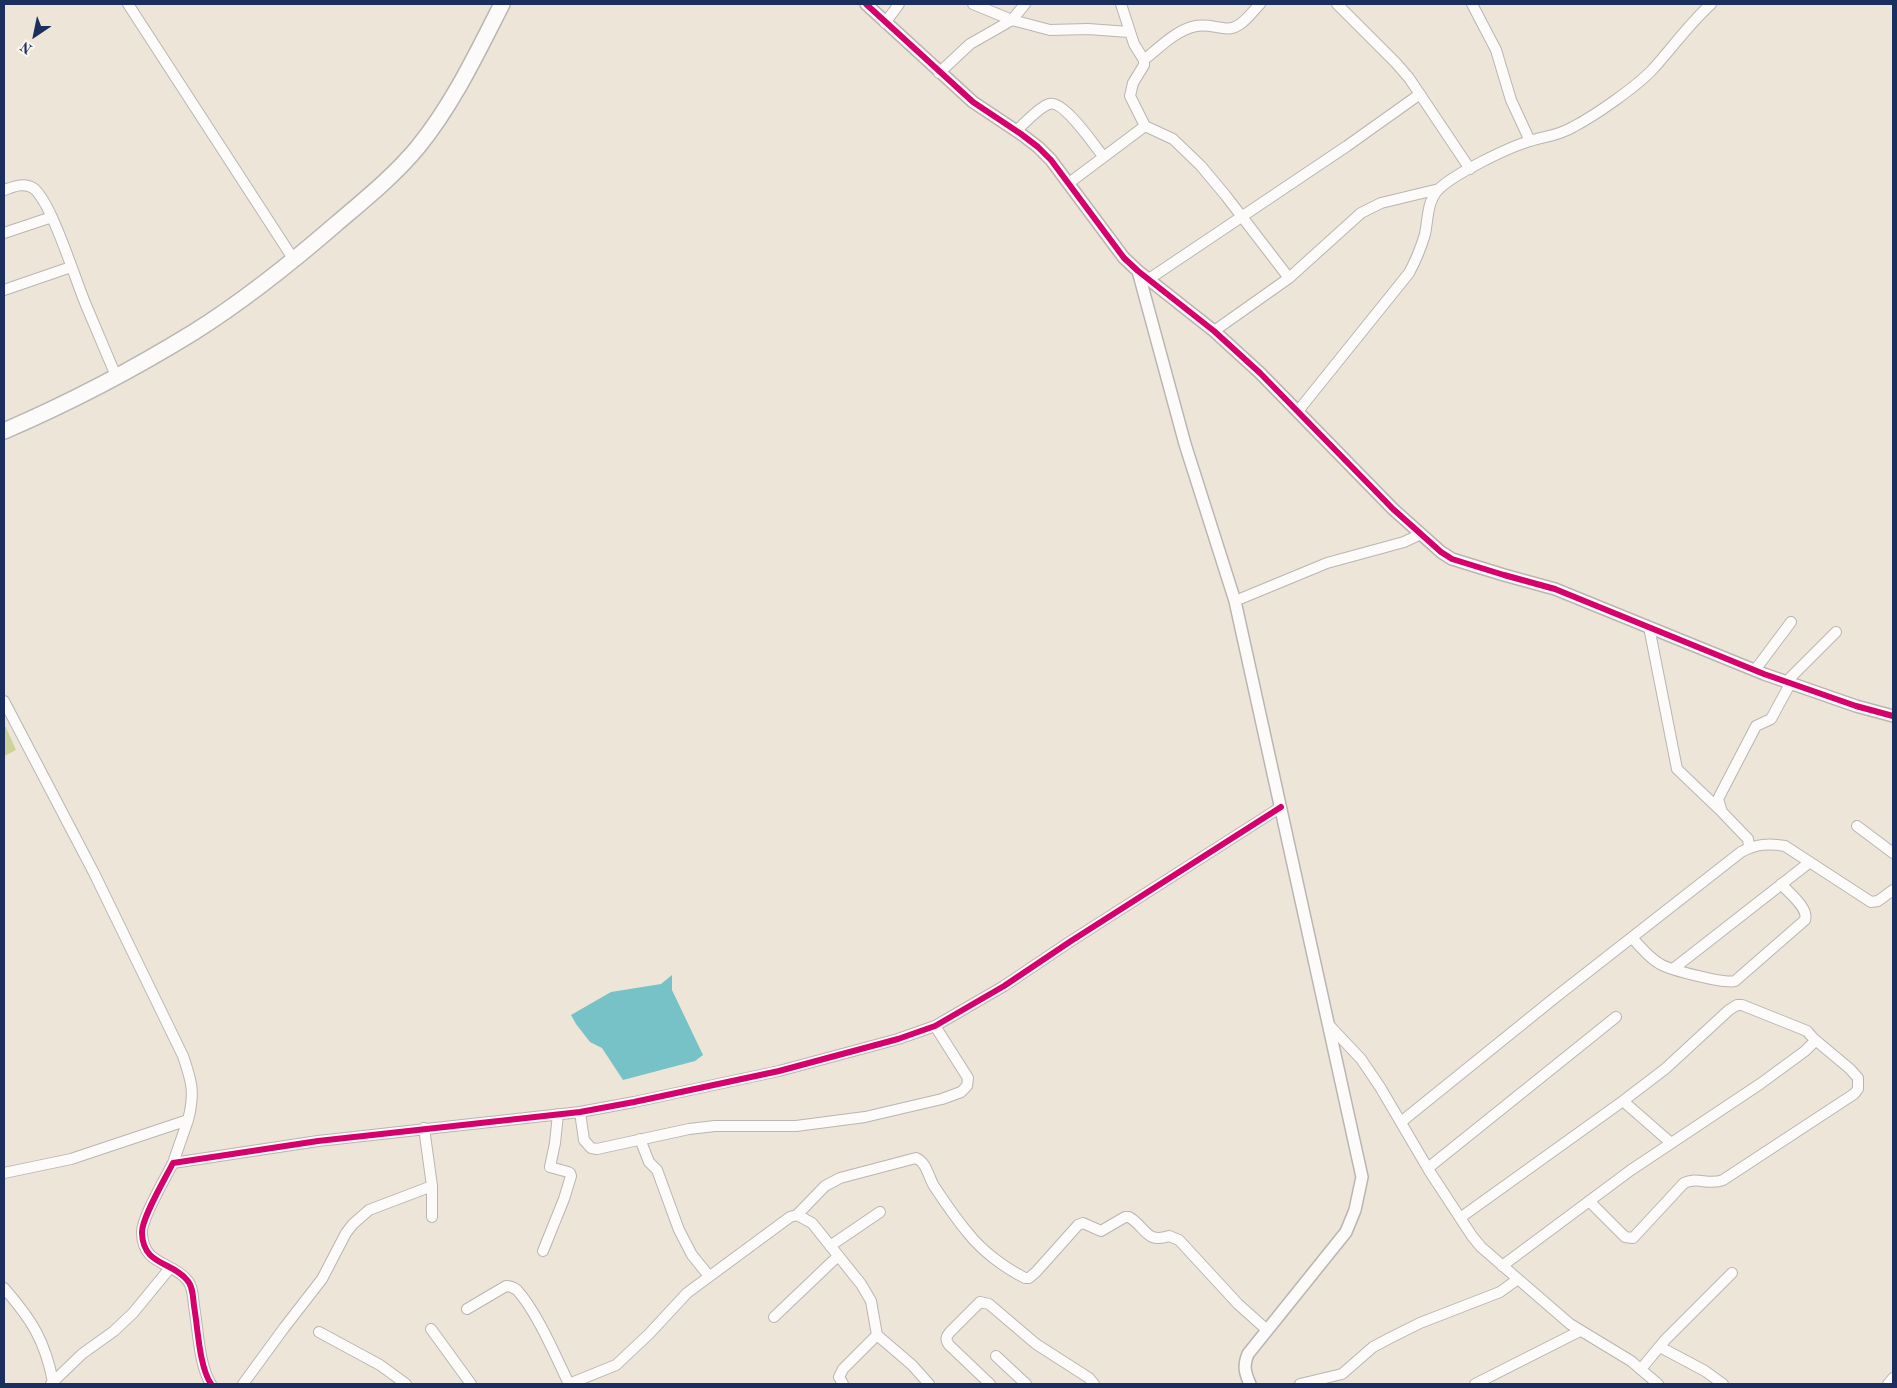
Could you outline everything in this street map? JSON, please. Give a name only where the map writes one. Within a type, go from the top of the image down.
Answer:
[{"type":"main road","points":[[4,431],[116,376],[195,331],[252,292],[294,260],[372,193],[417,148],[436,124],[457,90],[502,4]]},
{"type":"street","points":[[128,4],[294,260]]},
{"type":"street","points":[[866,4],[977,106],[1038,147],[1069,183],[1124,258],[1138,272],[1214,331],[1260,373],[1393,509],[1442,552],[1457,561],[1556,589],[1788,683],[1856,706],[1893,716]]},
{"type":"street","points":[[885,23],[899,4]]},
{"type":"street","points":[[974,4],[1012,20],[1050,30],[1088,29],[1129,32]]},
{"type":"street","points":[[939,73],[970,44],[1012,20],[1024,4]]},
{"type":"street","points":[[1121,4],[1129,32],[1144,60],[1144,65],[1133,83],[1130,96],[1144,126],[1173,140],[1187,151],[1242,216],[1288,278]]},
{"type":"street","points":[[1144,60],[1184,30],[1197,26],[1211,25],[1230,29],[1236,28],[1260,4]]},
{"type":"street","points":[[1337,4],[1396,62],[1420,94],[1470,170]]},
{"type":"street","points":[[1472,4],[1496,50],[1510,100],[1530,141]]},
{"type":"street","points":[[1298,412],[1409,273],[1419,254],[1429,207],[1439,189],[1449,181],[1496,155],[1530,141],[1553,136],[1573,127],[1644,78],[1711,4]]},
{"type":"street","points":[[1148,280],[1347,146],[1420,94]]},
{"type":"street","points":[[1016,131],[1042,108],[1054,103],[1067,112],[1103,156]]},
{"type":"street","points":[[1069,183],[1144,126]]},
{"type":"street","points":[[4,190],[22,184],[31,186],[38,192],[52,217],[116,376]]},
{"type":"street","points":[[1214,331],[1288,278],[1361,214],[1381,203],[1439,189]]},
{"type":"street","points":[[4,233],[52,217]]},
{"type":"street","points":[[4,290],[71,267]]},
{"type":"street","points":[[1138,272],[1185,444],[1236,601],[1362,1177],[1355,1210],[1346,1232],[1248,1354],[1244,1362],[1244,1371],[1250,1384]]},
{"type":"street","points":[[1236,601],[1327,563],[1404,542],[1421,534]]},
{"type":"street","points":[[1755,670],[1792,622]]},
{"type":"street","points":[[1649,628],[1677,769],[1748,839],[1749,847]]},
{"type":"street","points":[[1722,812],[1718,799],[1756,726],[1771,720],[1788,683],[1836,632]]},
{"type":"street","points":[[4,701],[94,873],[183,1056],[191,1078],[193,1100],[188,1120],[173,1163],[142,1231],[144,1245],[148,1254],[156,1261],[188,1280],[192,1292],[203,1363],[207,1378],[211,1384]]},
{"type":"street","points":[[173,1163],[424,1128],[580,1112],[779,1071],[898,1039],[935,1026],[1004,986],[1281,807]]},
{"type":"street","points":[[1857,826],[1893,853]]},
{"type":"street","points":[[1401,1122],[1557,996],[1749,847],[1772,844],[1785,846],[1871,902],[1878,901],[1893,891],[1893,886]]},
{"type":"street","points":[[1673,969],[1810,862]]},
{"type":"street","points":[[1632,938],[1654,960],[1666,968],[1717,980],[1735,981],[1805,920],[1804,910],[1781,884]]},
{"type":"street","points":[[1460,1218],[1665,1069],[1729,1010],[1737,1005],[1742,1005],[1807,1031],[1858,1078],[1858,1089],[1854,1094],[1723,1180],[1710,1183],[1695,1179],[1684,1183],[1633,1238],[1629,1239],[1618,1232],[1589,1201]]},
{"type":"street","points":[[1428,1168],[1616,1017]]},
{"type":"street","points":[[1328,1024],[1361,1059],[1428,1168],[1481,1247],[1580,1331],[1631,1361],[1658,1384]]},
{"type":"street","points":[[580,1112],[584,1140],[591,1148],[597,1148],[689,1129],[715,1126],[762,1127],[827,1123],[865,1117],[942,1099],[961,1092],[967,1086],[968,1078],[935,1026]]},
{"type":"street","points":[[1502,1266],[1671,1143],[1760,1084],[1805,1051],[1814,1042],[1813,1038]]},
{"type":"street","points":[[1623,1101],[1671,1143]]},
{"type":"street","points":[[543,1250],[571,1176],[568,1172],[550,1167],[558,1114]]},
{"type":"street","points":[[4,1173],[71,1159],[188,1120]]},
{"type":"street","points":[[424,1128],[432,1186],[432,1217]]},
{"type":"street","points":[[640,1139],[649,1162],[657,1170],[679,1230],[692,1254],[708,1276]]},
{"type":"street","points":[[467,1309],[506,1286],[512,1286],[517,1290],[534,1316],[569,1384],[616,1366],[687,1293],[790,1217],[797,1215],[825,1186],[840,1178],[916,1158],[925,1165],[935,1186],[978,1245],[1025,1278],[1032,1276],[1078,1225],[1083,1224],[1101,1231],[1125,1217],[1129,1217],[1152,1238],[1160,1240],[1169,1236],[1179,1240],[1238,1304],[1267,1330]]},
{"type":"street","points":[[243,1384],[322,1279],[346,1233],[353,1224],[369,1210],[432,1186]]},
{"type":"street","points":[[830,1246],[880,1212]]},
{"type":"street","points":[[797,1215],[812,1223],[861,1284],[871,1301],[877,1335],[912,1365],[924,1383]]},
{"type":"street","points":[[774,1317],[838,1256]]},
{"type":"street","points":[[53,1383],[82,1354],[114,1331],[133,1313],[170,1268]]},
{"type":"street","points":[[1641,1369],[1732,1273]]},
{"type":"street","points":[[1300,1384],[1342,1374],[1373,1347],[1420,1323],[1500,1292],[1518,1279]]},
{"type":"street","points":[[4,1288],[24,1311],[37,1332],[48,1356],[53,1383]]},
{"type":"street","points":[[990,1384],[946,1340],[946,1336],[980,1302],[989,1304],[1036,1344],[1089,1378],[1094,1384]]},
{"type":"street","points":[[431,1329],[471,1384]]},
{"type":"street","points":[[1475,1384],[1580,1331]]},
{"type":"street","points":[[319,1332],[380,1365],[406,1384]]},
{"type":"street","points":[[843,1384],[839,1377],[843,1368],[877,1335]]},
{"type":"street","points":[[1660,1347],[1705,1371],[1724,1384]]},
{"type":"street","points":[[996,1356],[1026,1384]]},
{"type":"street","points":[[1888,1384],[1893,1378]]},
{"type":"green space","points":[[4,723],[16,750],[4,756]]},
{"type":"water","points":[[672,975],[672,990],[703,1055],[695,1061],[623,1080],[602,1048],[590,1042],[571,1015],[611,992],[661,984]]},
{"type":"cycle path","points":[[866,4],[973,102],[1038,147],[1051,160],[1124,258],[1214,331],[1260,373],[1393,509],[1441,552],[1452,559],[1555,589],[1764,674],[1856,706],[1893,716]]},
{"type":"cycle path","points":[[211,1384],[201,1357],[190,1285],[181,1274],[159,1262],[147,1252],[142,1233],[145,1218],[173,1163],[318,1141],[580,1112],[779,1071],[898,1039],[935,1026],[1004,986],[1281,807]]}]
